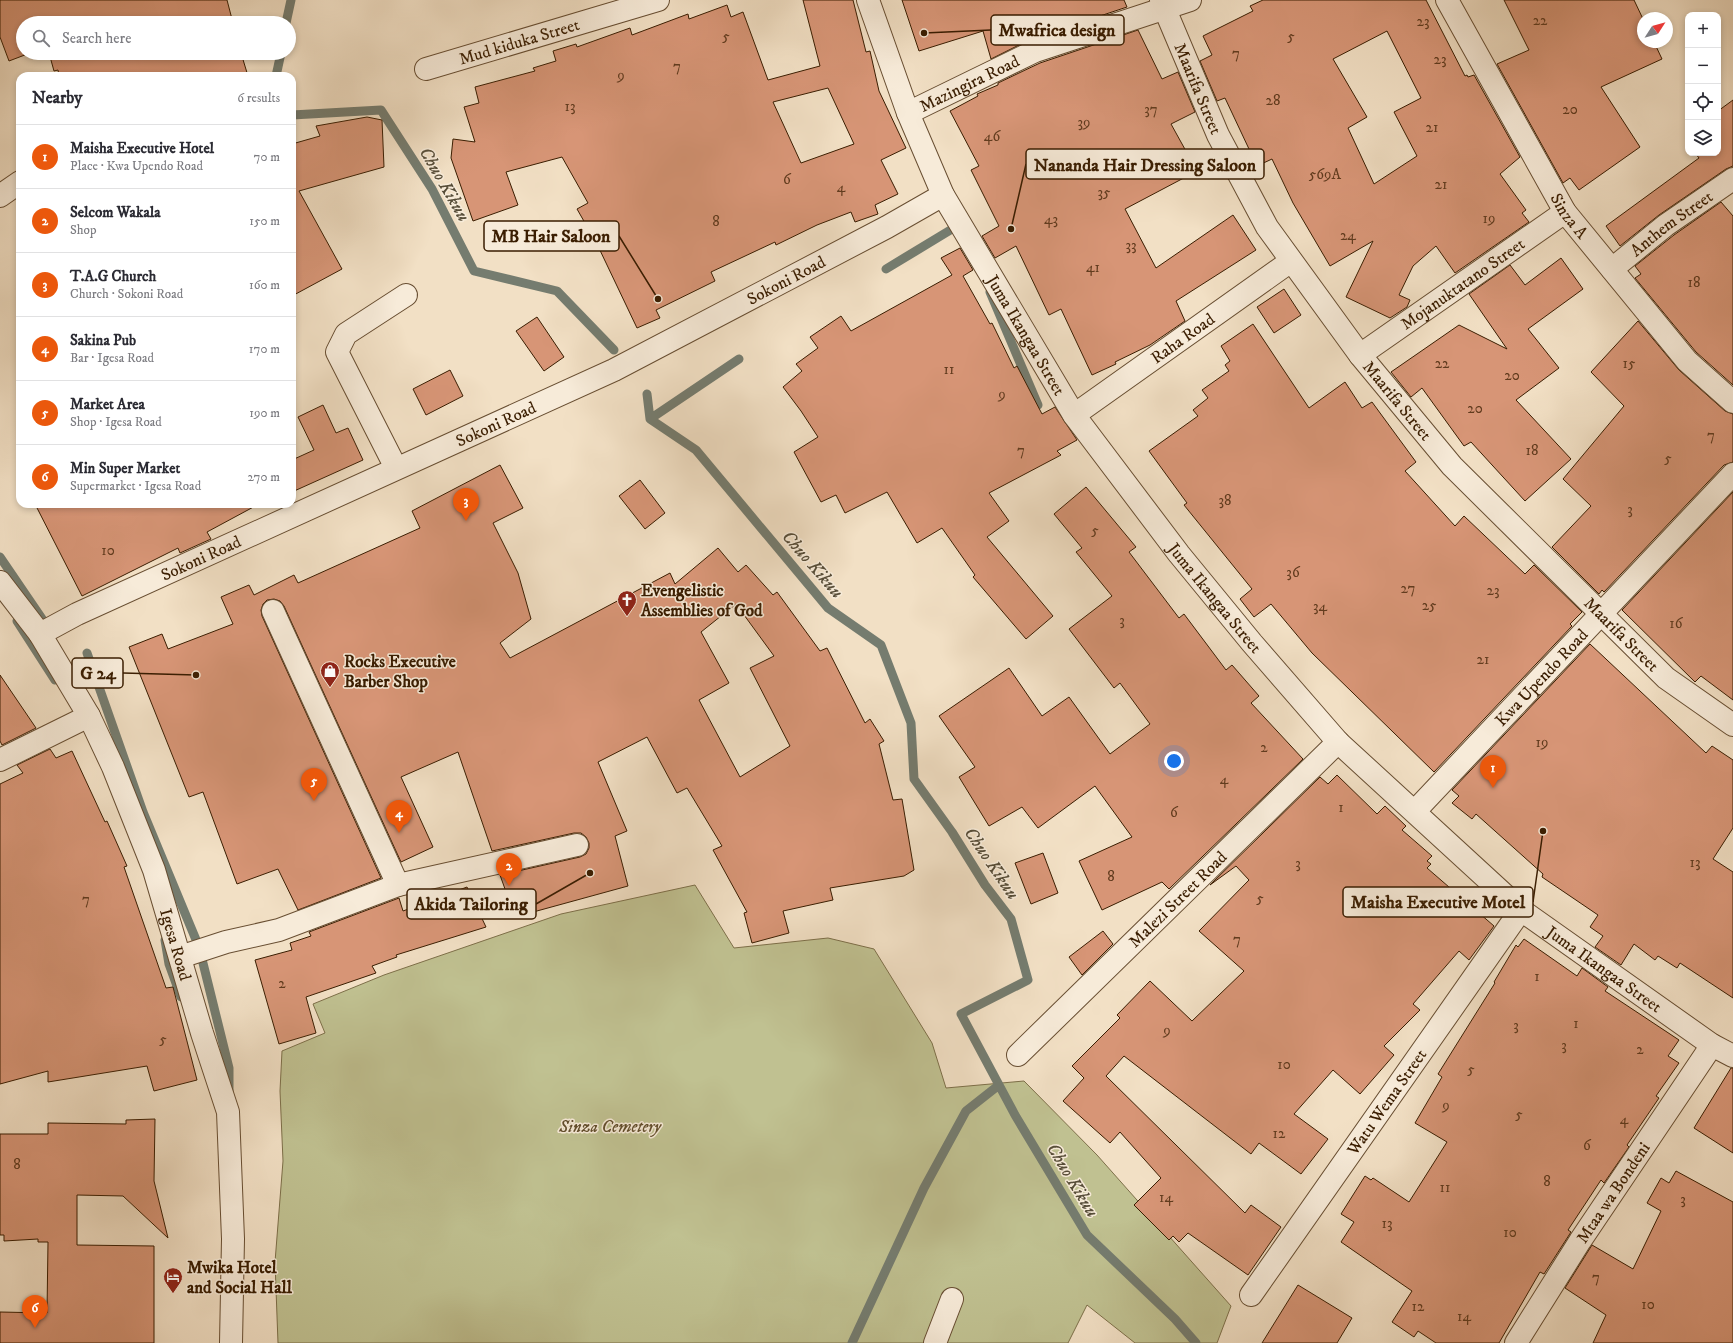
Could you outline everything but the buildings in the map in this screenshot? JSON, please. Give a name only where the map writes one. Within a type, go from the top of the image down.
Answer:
[{"type":"street","name":"Mud kiduka Street","points":[[426,69],[658,0]]},
{"type":"street","name":"Juma Ikangaa Street","points":[[868,0],[908,113],[943,195],[1074,416],[1179,554],[1252,644],[1338,742],[1415,811],[1521,910],[1712,1045],[1733,1056]]},
{"type":"street","name":"Mazingira Road","points":[[908,113],[1035,51],[1163,5],[1190,0]]},
{"type":"street","name":"Sinza A","points":[[1447,0],[1565,212],[1687,361],[1733,402]]},
{"type":"street","name":"Maarifa Street","points":[[1163,5],[1218,135],[1266,227],[1360,355],[1452,466],[1666,678],[1733,725]]},
{"type":"street","name":"Anthem Street","points":[[1612,269],[1666,225],[1733,179]]},
{"type":"street","points":[[0,196],[16,185]]},
{"type":"street","name":"Sokoni Road","points":[[40,634],[77,614],[614,370],[887,227],[943,195]]},
{"type":"street","name":"Mojanuktatano Street","points":[[1360,355],[1565,212]]},
{"type":"street","name":"Raha Road","points":[[1074,416],[1291,261]]},
{"type":"street","points":[[396,468],[337,352],[346,334],[406,295]]},
{"type":"street","name":"Kwa Upendo Road","points":[[1415,811],[1733,474]]},
{"type":"street","name":"Igesa Road","points":[[0,582],[40,634],[90,716],[145,846],[180,957],[214,1073],[228,1112],[233,1239],[231,1343]]},
{"type":"street","points":[[272,611],[398,885]]},
{"type":"street","points":[[0,760],[90,716]]},
{"type":"street","name":"Malezi Street Road","points":[[1018,1055],[1338,742]]},
{"type":"street","points":[[180,957],[226,942],[279,930],[398,885],[577,845]]},
{"type":"street","name":"Watu Wema Street","points":[[1251,1295],[1521,910]]},
{"type":"street","name":"Mtaa wa Bondeni","points":[[1516,1343],[1580,1241],[1712,1045]]},
{"type":"street","points":[[935,1343],[952,1299]]},
{"type":"green space","name":"Sinza Cemetery","points":[[695,885],[734,948],[828,938],[874,949],[932,1043],[946,1088],[1024,1081],[1097,1155],[1231,1306],[1217,1343],[1135,1343],[1087,1305],[1068,1343],[278,1343],[275,1262],[283,1161],[280,1091],[282,1051],[325,1033],[313,1004],[384,975],[561,914]]},
{"type":"waterway","name":"Chuo Kikuu","points":[[288,16],[291,0]]},
{"type":"waterway","name":"Chuo Kikuu","points":[[277,72],[279,60]]},
{"type":"waterway","name":"Chuo Kikuu","points":[[296,115],[381,110],[432,189],[474,271],[557,291],[614,350]]},
{"type":"waterway","points":[[886,269],[957,226],[960,230]]},
{"type":"waterway","points":[[990,292],[1038,405]]},
{"type":"waterway","points":[[650,419],[739,359]]},
{"type":"waterway","name":"Chuo Kikuu","points":[[647,394],[650,419],[696,450],[828,608],[881,645],[911,723],[914,779],[952,832],[985,885],[1011,919],[1028,980],[961,1014],[1015,1115],[1087,1235],[1175,1319],[1196,1343]]},
{"type":"waterway","points":[[0,557],[47,626]]},
{"type":"waterway","points":[[17,621],[55,680]]},
{"type":"waterway","points":[[87,653],[143,812],[199,947],[229,1068],[229,1091]]},
{"type":"waterway","points":[[165,940],[169,964],[181,997]]},
{"type":"waterway","points":[[852,1343],[924,1188],[966,1111],[999,1085]]},
{"type":"place","name":"Mwafrica design","points":[[924,33]]},
{"type":"place","name":"Nananda Hair Dressing Saloon","points":[[1011,229]]},
{"type":"place","name":"MB Hair Saloon","points":[[658,299]]},
{"type":"place","name":"T.A.G Church","points":[[466,521]]},
{"type":"place","name":"Evengelistic Assemblies of God","points":[[627,617]]},
{"type":"place","name":"G 24","points":[[196,675]]},
{"type":"place","name":"Rocks Executive Barber Shop","points":[[330,688]]},
{"type":"place","name":"Maisha Executive Hotel","points":[[1493,788]]},
{"type":"place","name":"Market Area","points":[[314,801]]},
{"type":"place","name":"Maisha Executive Motel","points":[[1543,831]]},
{"type":"place","name":"Sakina Pub","points":[[399,833]]},
{"type":"place","name":"Akida Tailoring","points":[[590,873]]},
{"type":"place","name":"Selcom Wakala","points":[[509,886]]},
{"type":"place","name":"Mwika Hotel and Social Hall","points":[[173,1294]]},
{"type":"place","name":"Min Super Market","points":[[35,1328]]}]
